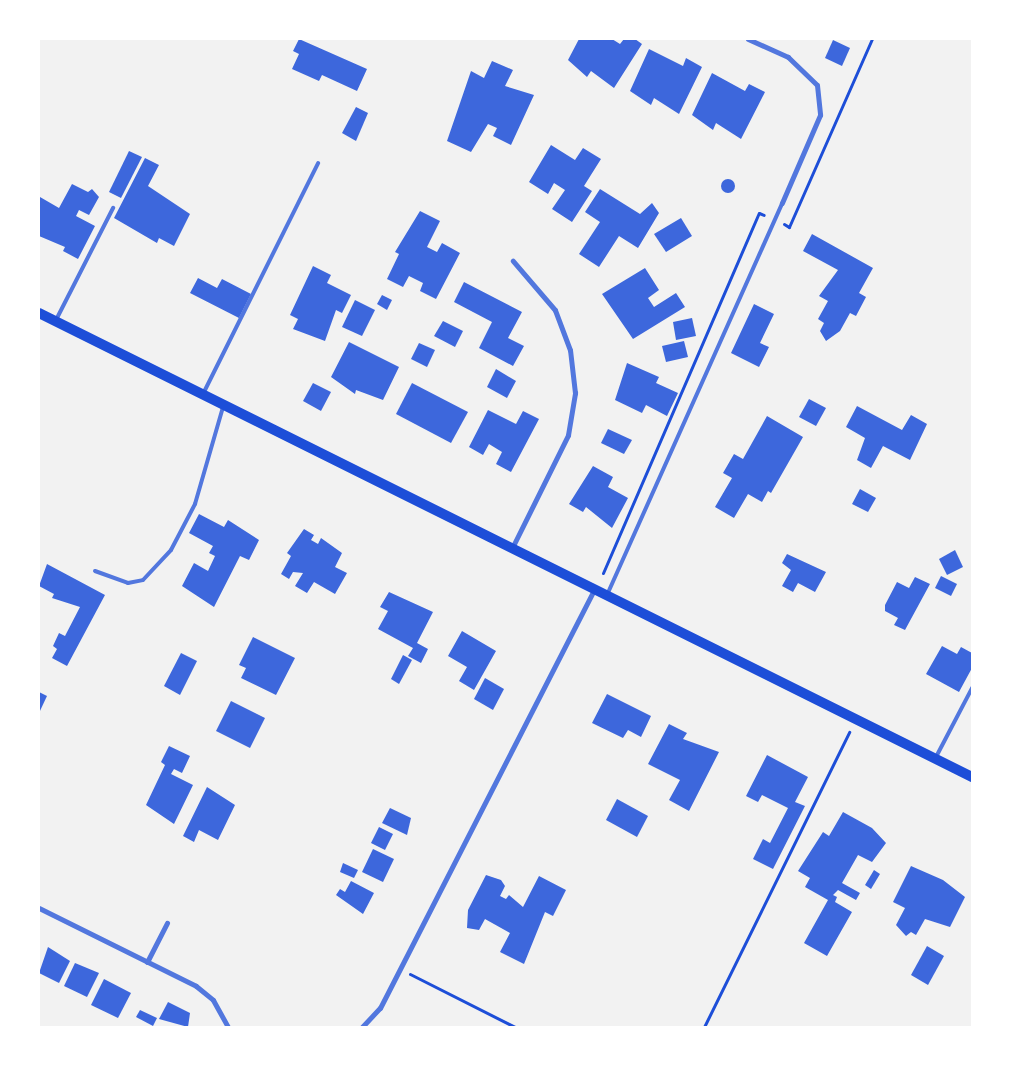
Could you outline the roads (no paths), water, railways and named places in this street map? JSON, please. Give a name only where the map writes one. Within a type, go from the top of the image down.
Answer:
[{"type":"main road","points":[[39,313],[972,777]]},
{"type":"street","points":[[748,39],[788,56],[817,85],[820,115],[782,203]]},
{"type":"street","points":[[512,548],[568,436],[575,393],[570,350],[555,310],[513,261]]},
{"type":"street","points":[[362,1027],[380,1008],[594,588]]},
{"type":"street","points":[[39,908],[196,986],[212,1000],[228,1027]]},
{"type":"street","points":[[147,962],[167,923]]},
{"type":"lane","points":[[203,394],[318,163]]},
{"type":"lane","points":[[607,595],[782,203]]},
{"type":"lane","points":[[56,321],[113,208]]},
{"type":"lane","points":[[94,571],[128,583],[143,580],[171,550],[195,504],[223,404]]},
{"type":"lane","points":[[935,759],[972,688]]}]
